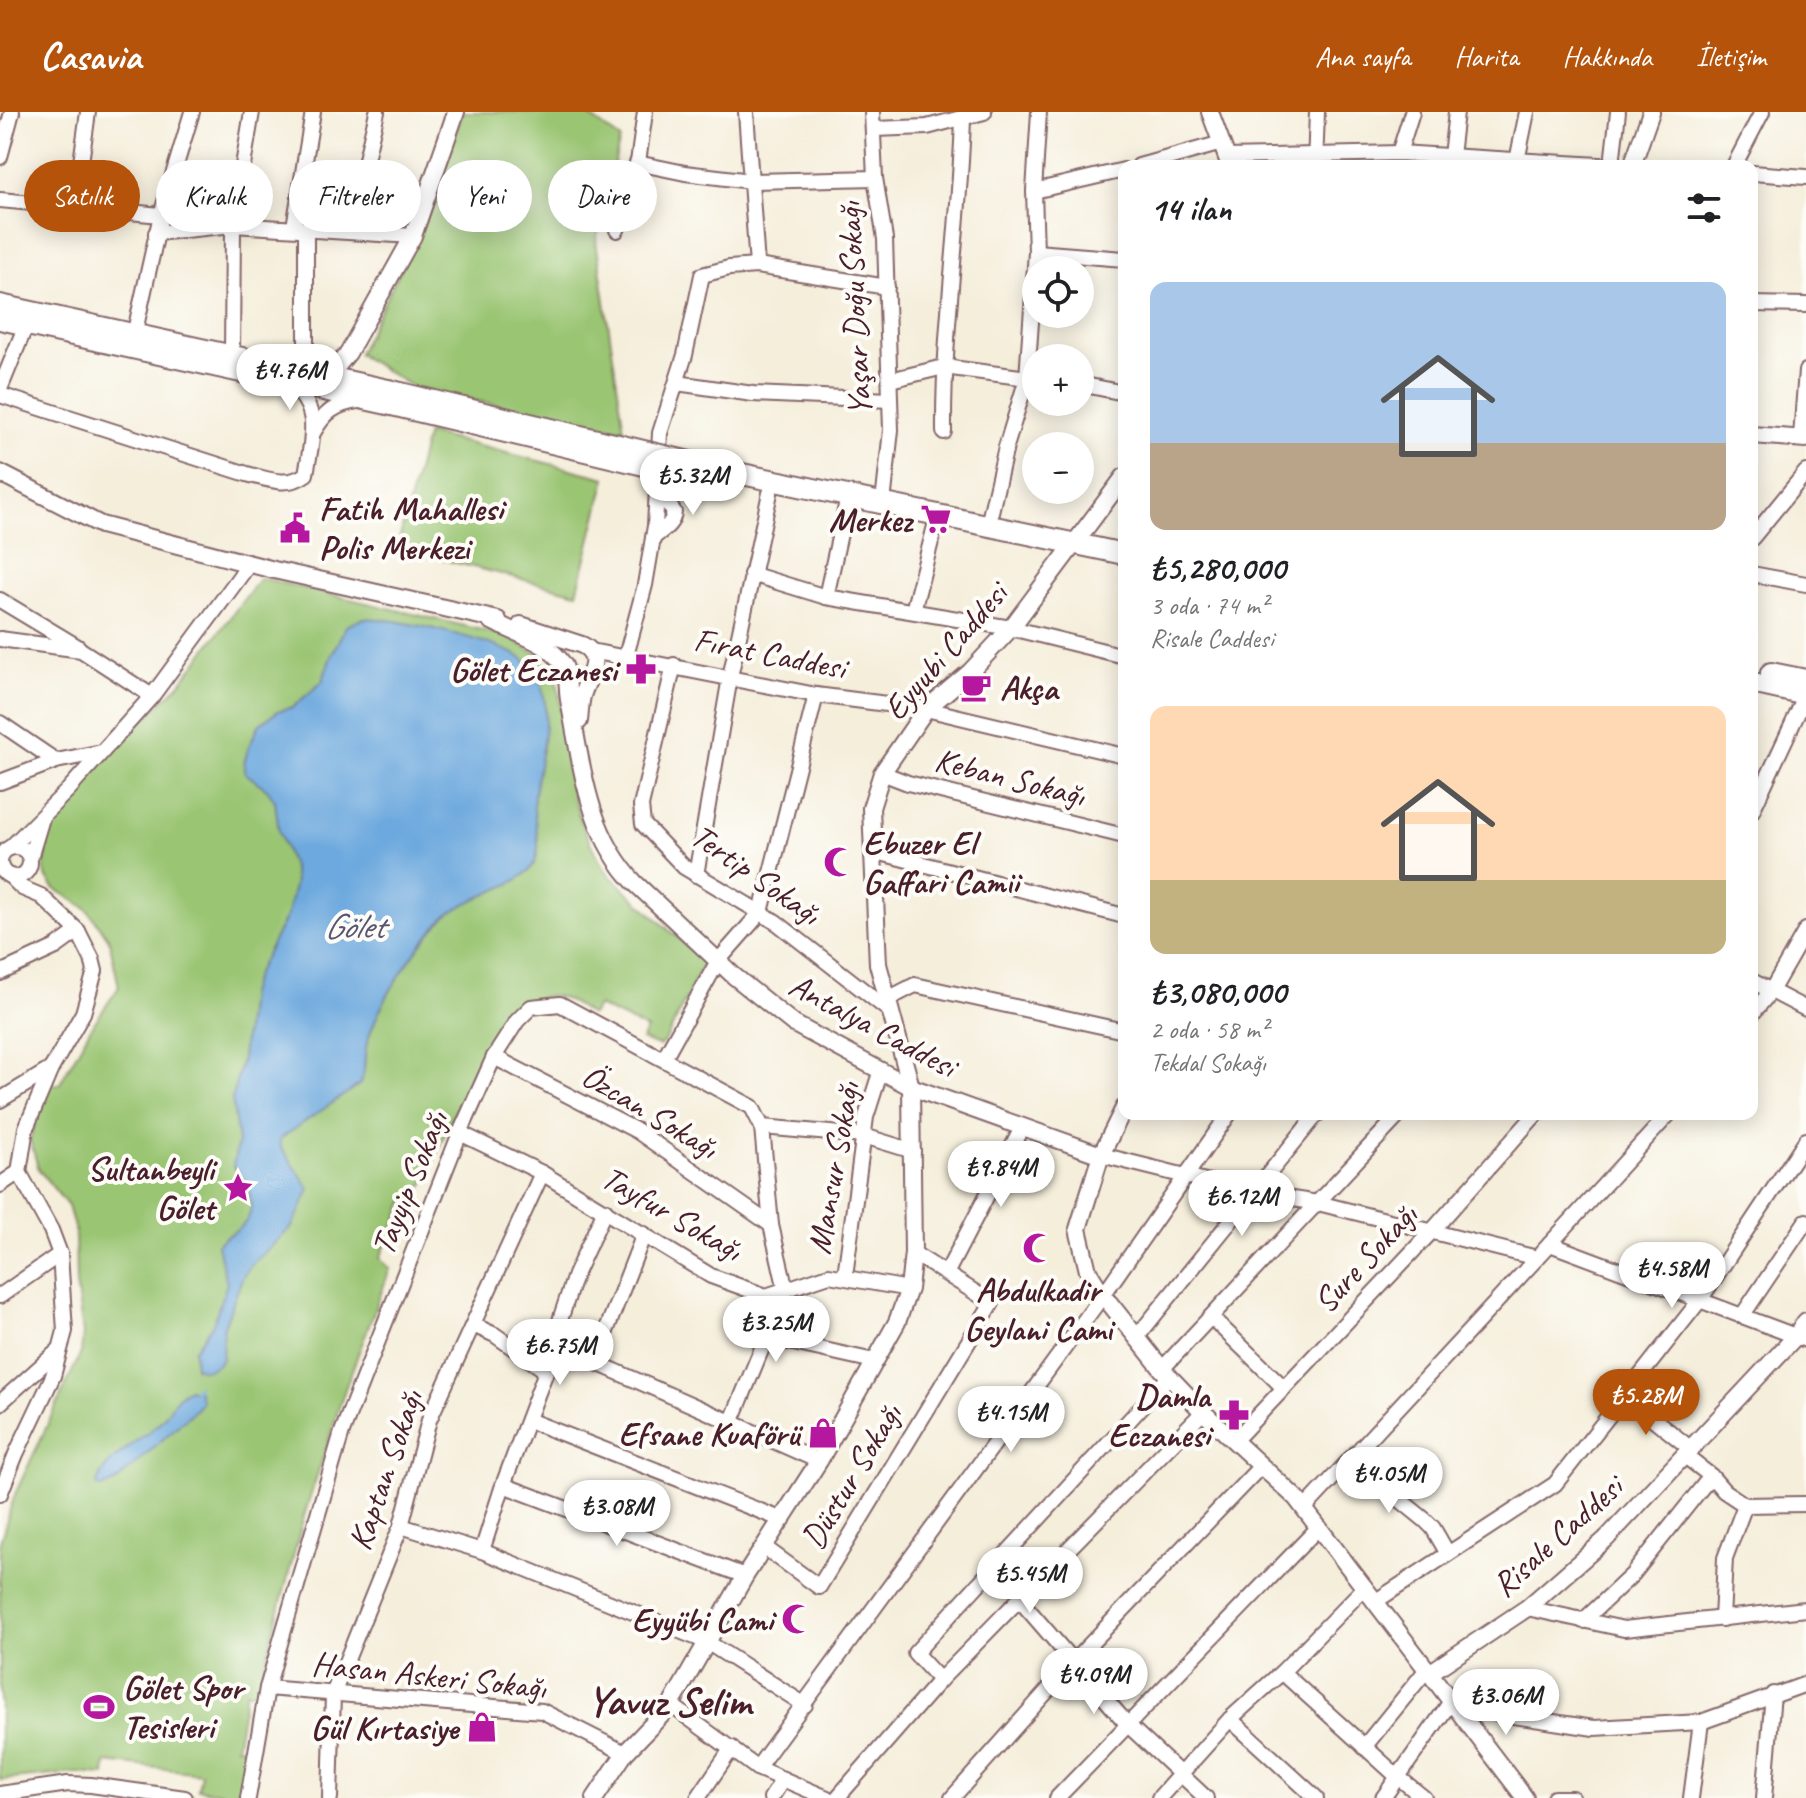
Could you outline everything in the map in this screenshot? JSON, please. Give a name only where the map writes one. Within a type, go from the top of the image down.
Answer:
[{"type":"main road","points":[[0,305],[286,381],[365,392],[723,477],[883,503],[988,525],[1118,564]]},
{"type":"main road","points":[[0,319],[232,355],[313,372],[365,392]]},
{"type":"main road","points":[[723,477],[770,493],[935,526],[1118,553]]},
{"type":"main road","points":[[1758,671],[1806,680]]},
{"type":"main road","points":[[1758,684],[1806,695]]},
{"type":"street","points":[[0,157],[12,112]]},
{"type":"street","points":[[81,160],[88,112]]},
{"type":"street","points":[[178,160],[192,112]]},
{"type":"street","points":[[244,160],[252,112]]},
{"type":"street","points":[[308,160],[313,112]]},
{"type":"street","points":[[366,160],[377,112]]},
{"type":"street","points":[[300,232],[313,372],[339,364],[348,353],[413,236],[456,112]]},
{"type":"street","points":[[637,160],[645,112]]},
{"type":"street","points":[[746,112],[757,266]]},
{"type":"street","name":"Yaşar Doğu Sokağı","points":[[872,112],[875,178],[885,239],[890,380],[891,430],[883,503]]},
{"type":"street","points":[[874,129],[927,127],[945,117],[963,118],[984,112]]},
{"type":"street","points":[[1033,344],[1034,191],[1039,112]]},
{"type":"street","points":[[1210,112],[1226,155]]},
{"type":"street","points":[[1316,160],[1317,112]]},
{"type":"street","points":[[1399,153],[1412,112]]},
{"type":"street","points":[[1451,156],[1456,112]]},
{"type":"street","points":[[1517,160],[1527,112]]},
{"type":"street","points":[[1614,160],[1618,112]]},
{"type":"street","points":[[1634,160],[1651,112]]},
{"type":"street","points":[[1737,160],[1762,112]]},
{"type":"street","points":[[944,432],[944,367],[961,178],[963,118]]},
{"type":"street","points":[[1186,160],[1226,155],[1316,160],[1399,153],[1504,160]]},
{"type":"street","points":[[657,166],[751,181],[875,178]]},
{"type":"street","points":[[1034,191],[1118,171]]},
{"type":"street","points":[[1758,173],[1806,177]]},
{"type":"street","points":[[0,200],[24,202]]},
{"type":"street","points":[[133,341],[156,233],[166,232]]},
{"type":"street","points":[[232,355],[233,232]]},
{"type":"street","points":[[366,232],[413,236]]},
{"type":"street","points":[[1036,252],[1118,259]]},
{"type":"street","points":[[626,656],[645,585],[653,538],[660,433],[677,383],[702,275],[729,268],[757,266],[887,287]]},
{"type":"street","points":[[1758,304],[1806,305]]},
{"type":"street","points":[[0,389],[26,325]]},
{"type":"street","points":[[313,434],[326,414],[365,392],[348,353]]},
{"type":"street","points":[[890,380],[944,367],[1022,378]]},
{"type":"street","points":[[1758,435],[1803,438],[1806,371]]},
{"type":"street","points":[[0,395],[247,474],[287,482],[297,481],[306,474],[313,434],[305,398],[286,381]]},
{"type":"street","points":[[677,383],[753,394],[890,400]]},
{"type":"street","points":[[1094,386],[1118,391]]},
{"type":"street","points":[[988,525],[1006,447],[1022,405]]},
{"type":"street","points":[[0,473],[101,525],[249,564],[490,620],[507,621],[589,654]]},
{"type":"street","points":[[1758,531],[1803,480]]},
{"type":"street","name":"Eyyubi Caddesi","points":[[595,1798],[625,1753],[671,1705],[745,1576],[819,1461],[897,1322],[909,1289],[913,1253],[911,1087],[878,964],[871,808],[882,773],[926,709],[970,672],[1011,628],[1118,485]]},
{"type":"street","points":[[696,875],[730,677],[770,493]]},
{"type":"street","points":[[826,597],[846,506]]},
{"type":"street","points":[[913,611],[935,526]]},
{"type":"street","points":[[0,1494],[53,1376],[63,1346],[65,1315],[60,1254],[51,1230],[19,1172],[26,1128],[51,1069],[83,1013],[95,971],[78,931],[41,896],[22,888],[4,869],[2,854],[42,818],[152,696],[249,564]]},
{"type":"street","points":[[751,574],[826,597],[1011,628],[1118,655]]},
{"type":"street","points":[[1758,575],[1806,584]]},
{"type":"street","points":[[0,600],[152,696]]},
{"type":"street","points":[[490,620],[542,646],[571,674],[581,675],[589,654]]},
{"type":"street","points":[[0,639],[81,650]]},
{"type":"street","points":[[565,667],[563,657],[568,649],[589,654]]},
{"type":"street","points":[[577,733],[589,654]]},
{"type":"street","name":"Fırat Caddesi","points":[[589,654],[626,656],[816,695],[926,709],[1118,755]]},
{"type":"street","name":"Tertip Sokağı","points":[[674,665],[641,806],[643,824],[696,875],[761,912],[889,1005]]},
{"type":"street","name":"Antalya Caddesi","points":[[565,667],[588,797],[604,842],[628,876],[718,961],[794,1024],[911,1087],[1101,1155]]},
{"type":"street","points":[[664,1058],[718,961],[761,912],[816,695]]},
{"type":"street","points":[[1758,798],[1806,695]]},
{"type":"street","points":[[0,723],[56,761]]},
{"type":"street","points":[[0,782],[56,761],[102,752]]},
{"type":"street","name":"Keban Sokağı","points":[[882,773],[908,783],[1118,835]]},
{"type":"street","points":[[4,869],[23,875],[42,818]]},
{"type":"street","points":[[10,848],[24,850],[41,896]]},
{"type":"street","points":[[873,851],[1118,914]]},
{"type":"street","points":[[1758,1007],[1771,991],[1806,930]]},
{"type":"street","points":[[0,973],[56,947],[78,931]]},
{"type":"street","points":[[1758,984],[1806,1009]]},
{"type":"street","points":[[889,1005],[915,985],[1118,1030]]},
{"type":"street","name":"Tayyip Sokağı","points":[[248,1798],[267,1688],[342,1432],[460,1133],[494,1057],[517,1021],[531,1007],[560,1004],[752,1107],[762,1127]]},
{"type":"street","name":"Özcan Sokağı","points":[[494,1057],[637,1131],[771,1225]]},
{"type":"street","points":[[0,1100],[51,1069]]},
{"type":"street","name":"Mansur Sokağı","points":[[845,1276],[866,1117],[881,1070]]},
{"type":"street","points":[[1118,1120],[1101,1155],[1078,1229],[1088,1271],[1103,1295],[1165,1373],[1319,1527],[1525,1798]]},
{"type":"street","points":[[757,1768],[1103,1295],[1225,1120]]},
{"type":"street","points":[[1136,1338],[1312,1120]]},
{"type":"street","points":[[940,1680],[915,1653],[1165,1373],[1211,1317],[1394,1120]]},
{"type":"street","name":"Sure Sokağı","points":[[1234,1441],[1432,1231],[1531,1120]]},
{"type":"street","points":[[1304,1509],[1664,1120]]},
{"type":"street","points":[[731,1423],[786,1290],[771,1225],[762,1127],[864,1136],[913,1151]]},
{"type":"street","points":[[947,1272],[1022,1128]]},
{"type":"street","name":"Tayfur Sokağı","points":[[460,1133],[542,1173],[711,1276],[766,1296],[829,1275],[909,1289]]},
{"type":"street","points":[[1376,1601],[1555,1484],[1700,1300],[1806,1140]]},
{"type":"street","points":[[1101,1155],[1254,1193],[1318,1203],[1537,1258]]},
{"type":"street","points":[[0,1185],[19,1172]]},
{"type":"street","name":"Kaptan Sokağı","points":[[330,1798],[333,1694],[401,1526],[429,1420],[542,1173]]},
{"type":"street","points":[[482,1551],[503,1485],[556,1345],[570,1289],[605,1210]]},
{"type":"street","points":[[1742,1316],[1806,1221]]},
{"type":"street","points":[[594,1362],[644,1234]]},
{"type":"street","points":[[1550,1244],[1801,1338]]},
{"type":"street","name":"Düstur Sokağı","points":[[764,1547],[819,1587],[992,1303],[913,1253]]},
{"type":"street","points":[[0,1296],[60,1254]]},
{"type":"street","points":[[1211,1317],[1284,1388]]},
{"type":"street","name":"Risale Caddesi","points":[[1429,1670],[1527,1608],[1606,1539],[1801,1338],[1806,1321]]},
{"type":"street","points":[[473,1325],[495,1335],[546,1371]]},
{"type":"street","points":[[766,1337],[874,1361]]},
{"type":"street","points":[[556,1345],[819,1461]]},
{"type":"street","points":[[0,1403],[63,1346]]},
{"type":"street","points":[[1625,1396],[1688,1453],[1724,1491],[1745,1505],[1806,1504]]},
{"type":"street","points":[[837,1798],[940,1680],[1203,1412]]},
{"type":"street","points":[[528,1420],[783,1520]]},
{"type":"street","points":[[1350,1459],[1425,1520],[1448,1554]]},
{"type":"street","points":[[952,1798],[1073,1662],[1261,1466]]},
{"type":"street","points":[[1583,1621],[1633,1574],[1711,1476]]},
{"type":"street","points":[[503,1485],[745,1576]]},
{"type":"street","points":[[1722,1619],[1725,1558],[1745,1505]]},
{"type":"street","points":[[401,1526],[482,1551],[707,1642],[805,1705]]},
{"type":"street","points":[[1057,1798],[1319,1527]]},
{"type":"street","points":[[1159,1798],[1230,1719],[1282,1672],[1365,1587]]},
{"type":"street","points":[[1019,1599],[1128,1725],[1206,1798]]},
{"type":"street","points":[[1527,1608],[1624,1629],[1806,1609]]},
{"type":"street","points":[[1364,1747],[1429,1670]]},
{"type":"street","points":[[1282,1672],[1424,1798]]},
{"type":"street","points":[[1452,1700],[1500,1714],[1594,1728],[1701,1722],[1806,1684]]},
{"type":"street","name":"Hasan Askeri Sokağı","points":[[267,1688],[542,1711],[625,1753]]},
{"type":"street","points":[[1764,1798],[1773,1694]]},
{"type":"street","points":[[1383,1798],[1452,1700]]},
{"type":"street","points":[[671,1705],[757,1768],[827,1798]]},
{"type":"street","points":[[1230,1719],[1316,1798]]},
{"type":"street","points":[[1691,1798],[1701,1722]]},
{"type":"street","points":[[698,1798],[732,1748]]},
{"type":"street","points":[[771,1798],[783,1779]]},
{"type":"street","points":[[0,1794],[69,1791],[176,1797]]},
{"type":"street","points":[[1554,1798],[1572,1798]]},
{"type":"green space","points":[[463,112],[584,112],[620,139],[615,160],[548,160],[548,232],[598,232],[596,241],[624,430],[416,389],[358,354],[421,232],[437,188],[437,232],[532,232],[532,160],[447,160]]},
{"type":"green space","points":[[427,433],[606,478],[577,593],[397,548]]},
{"type":"green space","name":"Sultanbeyli Gölet","points":[[260,578],[503,635],[537,654],[549,671],[555,674],[572,794],[583,828],[599,860],[609,875],[704,962],[666,1040],[659,1046],[642,1040],[647,1029],[598,1006],[591,1015],[567,1000],[553,996],[534,999],[517,1007],[489,1042],[460,1099],[415,1205],[404,1202],[380,1258],[390,1269],[345,1389],[304,1516],[257,1693],[246,1691],[236,1747],[249,1748],[239,1789],[233,1794],[198,1789],[201,1773],[106,1762],[105,1775],[76,1773],[0,1780],[0,1542],[15,1494],[81,1353],[83,1333],[76,1284],[75,1231],[68,1206],[39,1170],[30,1140],[49,1083],[59,1085],[90,1029],[119,987],[109,939],[86,908],[54,888],[47,878],[44,868],[47,843],[58,818],[107,756],[179,685]]},
{"type":"water","name":"Gölet","points":[[364,618],[422,626],[490,644],[522,658],[535,671],[545,705],[542,752],[534,796],[538,851],[525,875],[453,911],[432,931],[388,994],[372,1028],[360,1084],[280,1139],[280,1146],[310,1189],[292,1227],[243,1276],[223,1329],[222,1359],[210,1369],[199,1369],[195,1367],[194,1350],[213,1324],[227,1283],[217,1245],[243,1225],[251,1210],[250,1194],[233,1166],[238,1141],[232,1099],[242,1058],[249,994],[287,915],[295,882],[279,832],[275,801],[268,790],[245,773],[244,763],[259,725],[278,711],[293,707],[322,682],[346,626]]},
{"type":"water","points":[[189,1389],[199,1392],[202,1402],[195,1410],[117,1481],[102,1488],[97,1485],[105,1468],[160,1422]]},
{"type":"waterway","points":[[192,1395],[197,1387]]},
{"type":"place","name":"Merkez","points":[[936,519]]},
{"type":"place","name":"Fatih Mahallesi Polis Merkezi","points":[[295,528]]},
{"type":"place","name":"Gölet Eczanesi","points":[[641,669]]},
{"type":"place","name":"Akça","points":[[976,687]]},
{"type":"place","name":"Ebuzer El Gaffari Camii","points":[[839,862]]},
{"type":"place","name":"Sultanbeyli Gölet","points":[[238,1188]]},
{"type":"place","name":"Abdulkadir Geylani Cami","points":[[1038,1248]]},
{"type":"place","name":"Damla Eczanesi","points":[[1234,1415]]},
{"type":"place","name":"Efsane Kuaförü","points":[[823,1433]]},
{"type":"place","name":"Eyyübi Cami","points":[[797,1619]]},
{"type":"place","name":"Gölet Spor Tesisleri","points":[[99,1707]]},
{"type":"place","name":"Gül Kırtasiye","points":[[482,1727]]},
{"type":"district","name":"Yavuz Selim","points":[[669,1701]]}]
